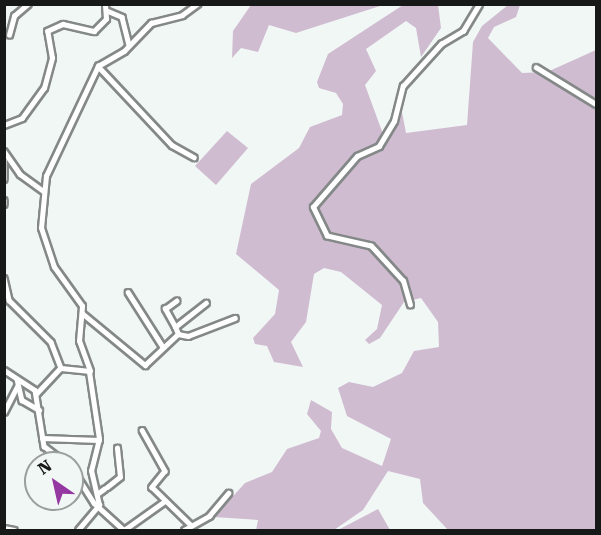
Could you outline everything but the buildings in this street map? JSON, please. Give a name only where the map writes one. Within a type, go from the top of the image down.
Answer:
[{"type":"street","points":[[9,35],[14,16],[28,4]]},
{"type":"street","points":[[105,4],[108,11],[122,17],[129,45]]},
{"type":"street","points":[[99,505],[91,471],[99,440],[89,372],[79,341],[82,313],[80,299],[50,257],[41,228],[43,191],[58,145],[83,107],[98,66],[129,45],[151,23],[182,15],[197,4]]},
{"type":"street","points":[[410,306],[404,281],[371,246],[327,236],[313,207],[357,156],[379,146],[394,121],[403,86],[441,44],[463,31],[480,4]]},
{"type":"street","points":[[4,126],[22,118],[44,88],[52,58],[47,31],[63,24],[94,31],[108,11]]},
{"type":"street","points":[[98,66],[172,145],[195,157]]},
{"type":"street","points":[[536,66],[597,104]]},
{"type":"street","points":[[4,151],[20,174],[43,191]]},
{"type":"street","points":[[4,160],[4,179]]},
{"type":"street","points":[[4,278],[9,300],[51,342],[52,357],[61,368],[89,372]]},
{"type":"street","points":[[128,292],[163,347]]},
{"type":"street","points":[[176,301],[165,309],[178,334]]},
{"type":"street","points":[[175,327],[206,303]]},
{"type":"street","points":[[82,313],[146,365],[178,334]]},
{"type":"street","points":[[178,334],[188,336],[235,318]]},
{"type":"street","points":[[49,451],[45,448],[42,438],[39,411],[35,400],[41,386],[61,368]]},
{"type":"street","points":[[4,370],[32,387],[37,394]]},
{"type":"street","points":[[14,376],[29,403],[39,411]]},
{"type":"street","points":[[4,412],[18,390],[14,376]]},
{"type":"street","points":[[21,391],[41,386]]},
{"type":"street","points":[[29,403],[35,400]]},
{"type":"street","points":[[142,430],[165,471],[152,487],[192,525]]},
{"type":"street","points":[[42,438],[99,440]]},
{"type":"street","points":[[96,496],[120,477],[117,448]]},
{"type":"street","points":[[84,484],[99,505],[124,531],[165,501]]},
{"type":"street","points":[[184,531],[208,516],[228,493]]},
{"type":"street","points":[[78,531],[99,505]]},
{"type":"street","points":[[4,528],[14,531]]},
{"type":"shaded area","points":[[251,5],[383,5],[296,33],[269,25],[258,52],[241,48],[232,58],[233,31]]},
{"type":"shaded area","points":[[403,5],[438,5],[441,28],[421,57],[416,28],[406,21],[366,49],[376,71],[365,85],[383,134],[401,107],[406,133],[467,125],[473,42],[482,26],[508,5],[520,5],[516,17],[494,27],[488,38],[522,73],[547,72],[596,50],[596,530],[448,530],[423,503],[420,479],[388,471],[363,510],[334,530],[256,530],[258,520],[214,517],[245,483],[272,472],[287,449],[319,438],[321,431],[307,414],[311,400],[332,412],[331,429],[342,448],[382,466],[391,439],[347,416],[338,388],[349,382],[373,387],[402,373],[414,351],[439,347],[438,322],[421,298],[404,302],[380,338],[369,344],[365,340],[377,329],[382,305],[341,272],[324,268],[314,274],[306,322],[291,342],[303,367],[274,362],[267,346],[255,344],[253,338],[275,314],[279,290],[236,254],[251,184],[299,148],[310,127],[342,115],[343,104],[336,93],[319,88],[317,82],[328,54]]},
{"type":"shaded area","points":[[227,131],[248,148],[216,185],[195,166]]},
{"type":"shaded area","points":[[378,509],[390,530],[338,530],[357,520]]}]
